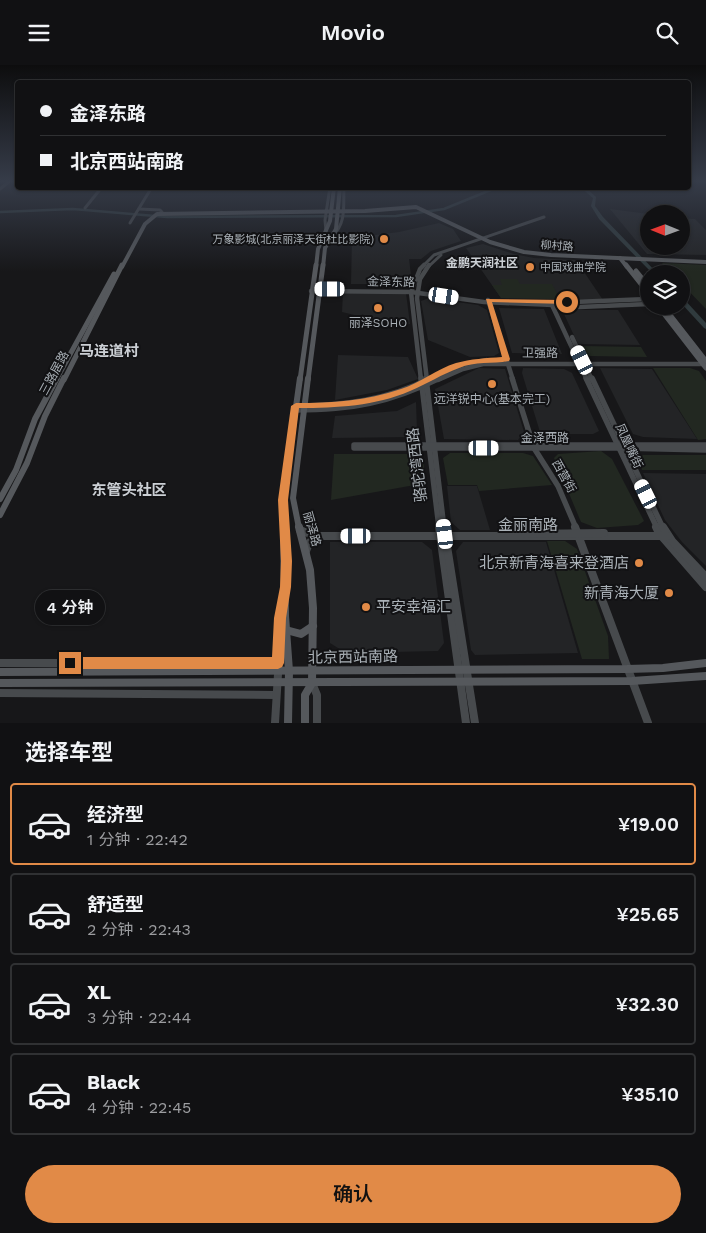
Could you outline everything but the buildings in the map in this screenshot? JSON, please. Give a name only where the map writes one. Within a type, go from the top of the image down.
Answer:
[{"type":"main road","points":[[151,217],[161,211],[340,211]]},
{"type":"main road","name":"丽泽路","points":[[305,723],[305,695],[312,683],[312,589],[306,551],[293,499],[304,408],[318,249],[326,231],[327,220],[331,211]]},
{"type":"main road","name":"丽泽路","points":[[288,723],[290,671],[286,630],[286,561],[283,500],[295,408],[315,290],[325,247],[340,220],[340,211]]},
{"type":"main road","name":"柳村路","points":[[340,211],[381,211]]},
{"type":"main road","name":"柳村路","points":[[426,211],[506,248],[538,254],[706,261]]},
{"type":"main road","name":"三路居路","points":[[0,499],[16,470],[35,419],[138,229],[151,217]]},
{"type":"main road","name":"三路居路","points":[[0,515],[28,463],[44,416],[140,231],[151,217]]},
{"type":"main road","points":[[622,257],[640,277]]},
{"type":"main road","points":[[622,257],[640,286]]},
{"type":"main road","points":[[665,315],[705,364]]},
{"type":"main road","points":[[670,315],[705,364]]},
{"type":"main road","points":[[286,630],[294,634],[301,634],[306,633],[313,626]]},
{"type":"main road","name":"北京西站南路","points":[[0,672],[277,667],[290,671],[462,670],[626,666],[664,668],[706,663]]},
{"type":"main road","name":"北京西站南路","points":[[0,683],[632,681],[706,676]]},
{"type":"street","points":[[130,223],[138,211]]},
{"type":"street","name":"丽泽路","points":[[326,211],[327,220]]},
{"type":"street","points":[[414,291],[423,272],[436,258],[483,238],[544,217],[546,219],[483,238]]},
{"type":"street","name":"金泽东路","points":[[315,290],[414,291],[488,301],[554,304],[640,299]]},
{"type":"street","name":"骆驼湾西路","points":[[414,291],[443,536],[462,670],[474,723]]},
{"type":"street","name":"西营街","points":[[488,301],[534,446],[558,486],[579,535],[648,723]]},
{"type":"street","name":"凤凰嘴街","points":[[554,304],[663,535],[706,587]]},
{"type":"street","name":"卫强路","points":[[295,408],[334,410],[393,399],[465,363],[507,361],[705,364]]},
{"type":"street","name":"金泽西路","points":[[621,447],[706,445]]},
{"type":"street","name":"金泽西路","points":[[354,447],[534,446],[706,450]]},
{"type":"street","name":"金丽南路","points":[[299,528],[316,536],[663,535]]},
{"type":"street","name":"凤凰嘴街","points":[[663,535],[706,577]]},
{"type":"street","points":[[306,551],[316,536]]},
{"type":"street","name":"丽泽路","points":[[275,723],[280,618],[285,598]]},
{"type":"street","name":"北京西站南路","points":[[0,663],[277,667]]},
{"type":"street","name":"骆驼湾西路","points":[[464,681],[466,723]]},
{"type":"street","name":"丽泽路","points":[[312,683],[317,695],[317,723]]},
{"type":"street","points":[[0,693],[276,695]]},
{"type":"shaded area","points":[[611,211],[640,213],[640,245]]},
{"type":"shaded area","points":[[690,219],[695,219],[706,230],[706,255],[690,255]]},
{"type":"shaded area","points":[[439,223],[453,229],[461,241],[431,251],[421,259],[409,259],[411,275],[403,275],[403,284],[351,284],[352,238],[399,232]]},
{"type":"shaded area","name":"中国戏曲学院","points":[[483,244],[534,258],[576,260],[603,300],[501,298],[466,248]]},
{"type":"shaded area","points":[[662,263],[706,265],[706,309],[690,292],[690,265],[664,265]]},
{"type":"shaded area","points":[[500,279],[517,279],[520,284],[552,284],[560,299],[501,298],[492,285],[502,285]]},
{"type":"shaded area","name":"丽泽SOHO","points":[[343,292],[406,293],[410,324],[400,326],[342,312]]},
{"type":"shaded area","points":[[429,298],[478,305],[487,310],[499,353],[494,356],[470,357],[428,340],[421,301]]},
{"type":"shaded area","points":[[499,308],[544,309],[562,354],[512,353]]},
{"type":"shaded area","points":[[571,310],[618,310],[640,345],[578,344],[564,314]]},
{"type":"shaded area","points":[[581,346],[641,347],[647,357],[590,356],[586,355]]},
{"type":"shaded area","points":[[338,355],[408,357],[418,379],[387,390],[335,400]]},
{"type":"shaded area","points":[[479,368],[505,369],[524,432],[518,440],[444,439],[435,389]]},
{"type":"shaded area","points":[[523,368],[564,369],[572,373],[599,431],[593,434],[548,434],[540,432],[522,373]]},
{"type":"shaded area","points":[[600,368],[652,369],[697,439],[643,437],[633,434]]},
{"type":"shaded area","points":[[653,368],[690,368],[699,371],[706,381],[706,439],[698,440]]},
{"type":"shaded area","points":[[416,402],[417,431],[410,437],[332,438],[335,416],[397,411]]},
{"type":"shaded area","points":[[601,451],[612,459],[644,521],[638,525],[597,528],[581,522],[554,458],[558,454]]},
{"type":"shaded area","points":[[450,453],[523,453],[533,456],[552,485],[479,491],[477,485],[448,485],[443,458]]},
{"type":"shaded area","points":[[334,454],[414,454],[423,459],[426,483],[331,500]]},
{"type":"shaded area","points":[[640,455],[706,455],[706,470],[642,470],[637,459]]},
{"type":"shaded area","points":[[643,473],[706,474],[706,566],[682,542],[665,520]]},
{"type":"shaded area","points":[[447,486],[477,486],[490,530],[460,530],[451,522]]},
{"type":"shaded area","points":[[547,541],[565,541],[577,549],[608,636],[609,659],[582,659]]},
{"type":"shaded area","points":[[330,542],[422,542],[432,550],[444,643],[438,651],[346,653],[330,643]]},
{"type":"shaded area","points":[[463,542],[546,542],[578,653],[475,655],[471,650],[456,551]]},
{"type":"waterway","points":[[0,212],[31,211]]},
{"type":"waterway","points":[[93,211],[167,217],[396,216],[432,211]]},
{"type":"waterway","points":[[596,211],[647,265]]},
{"type":"waterway","points":[[690,309],[706,327]]},
{"type":"place","name":"万象影城(北京丽泽天街杜比影院)","points":[[384,239]]},
{"type":"place","name":"中国戏曲学院","points":[[530,267]]},
{"type":"place","name":"丽泽SOHO","points":[[378,308]]},
{"type":"place","name":"远洋锐中心(基本完工)","points":[[492,384]]},
{"type":"place","name":"北京新青海喜来登酒店","points":[[639,563]]},
{"type":"place","name":"新青海大厦","points":[[669,593]]},
{"type":"place","name":"平安幸福汇","points":[[366,607]]},
{"type":"district","name":"金鹏天润社区","points":[[482,263]]},
{"type":"district","name":"马连道村","points":[[109,351]]},
{"type":"district","name":"东管头社区","points":[[129,490]]},
{"type":"route","points":[[70,663],[278,663],[280,618],[286,587],[283,500],[296,406],[334,406],[378,399],[406,390],[457,365],[506,359],[488,300],[567,302]]}]
